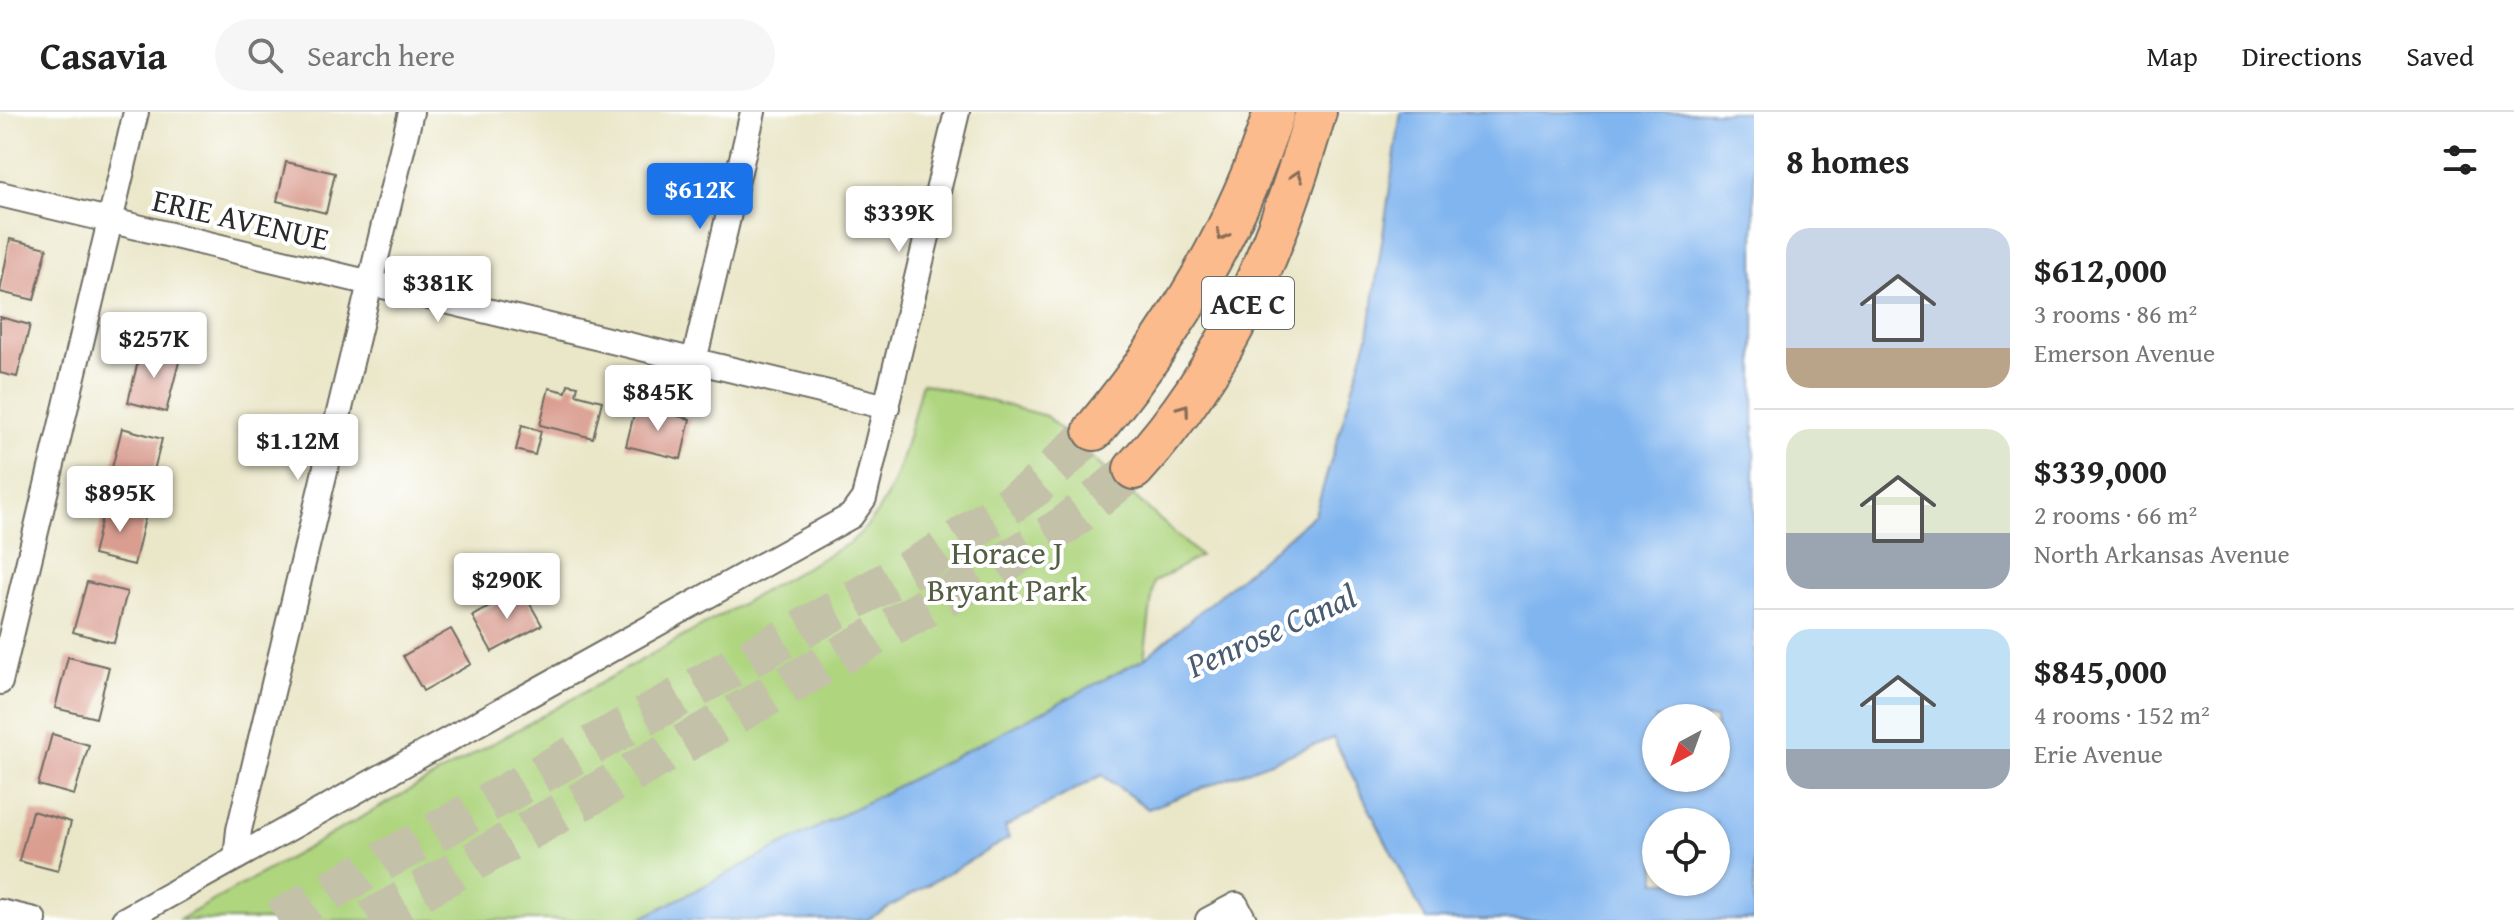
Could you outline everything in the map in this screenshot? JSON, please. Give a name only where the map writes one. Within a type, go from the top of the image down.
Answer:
[{"type":"highway","name":"ACE C","points":[[1094,430],[1152,354],[1194,287],[1231,216],[1274,112]]},
{"type":"highway","name":"ACE C","points":[[1134,469],[1196,393],[1248,303],[1287,204],[1316,112]]},
{"type":"street","points":[[0,682],[136,112]]},
{"type":"street","points":[[236,858],[239,830],[411,112]]},
{"type":"street","points":[[694,361],[753,112]]},
{"type":"street","points":[[124,920],[841,523],[864,498],[957,112]]},
{"type":"street","name":"ERIE AVENUE","points":[[0,194],[887,407]]},
{"type":"street","points":[[0,912],[34,920]]},
{"type":"street","points":[[1208,920],[1240,912]]},
{"type":"green space","name":"Horace J Bryant Park","points":[[922,383],[1046,416],[1200,556],[1154,582],[1144,659],[638,920],[179,920],[851,542],[867,525],[891,489]]},
{"type":"water","name":"Penrose Canal","points":[[1401,112],[1754,112],[1754,920],[1426,920],[1333,738],[1148,809],[1102,775],[1005,827],[1009,838],[867,920],[638,920],[1144,659],[1315,514],[1368,336]]},
{"type":"building","points":[[286,162],[335,173],[326,213],[277,201]]},
{"type":"building","points":[[10,239],[47,248],[34,300],[0,292]]},
{"type":"building","points":[[0,317],[30,325],[17,377],[0,373]]},
{"type":"building","points":[[141,349],[180,358],[166,412],[128,402]]},
{"type":"building","points":[[568,384],[578,386],[576,394],[602,401],[593,438],[540,425],[549,388],[566,392]]},
{"type":"building","points":[[636,406],[690,419],[681,459],[626,446]]},
{"type":"building","points":[[522,425],[541,431],[535,455],[516,450]]},
{"type":"building","points":[[122,428],[162,439],[149,490],[109,480]]},
{"type":"building","points":[[105,504],[146,514],[134,565],[93,555]]},
{"type":"building","points":[[87,582],[127,592],[114,643],[73,632]]},
{"type":"building","points":[[522,590],[542,625],[492,652],[472,616]]},
{"type":"building","points":[[451,629],[471,664],[423,691],[403,656]]},
{"type":"building","points":[[68,657],[109,667],[96,718],[55,708]]},
{"type":"building","points":[[52,734],[89,745],[74,795],[38,785]]},
{"type":"building","points":[[32,811],[71,822],[58,871],[19,861]]},
{"type":"tunnel","points":[[277,920],[937,554],[1034,488],[1094,430]]},
{"type":"tunnel","points":[[369,920],[993,570],[1065,525],[1134,469]]}]
